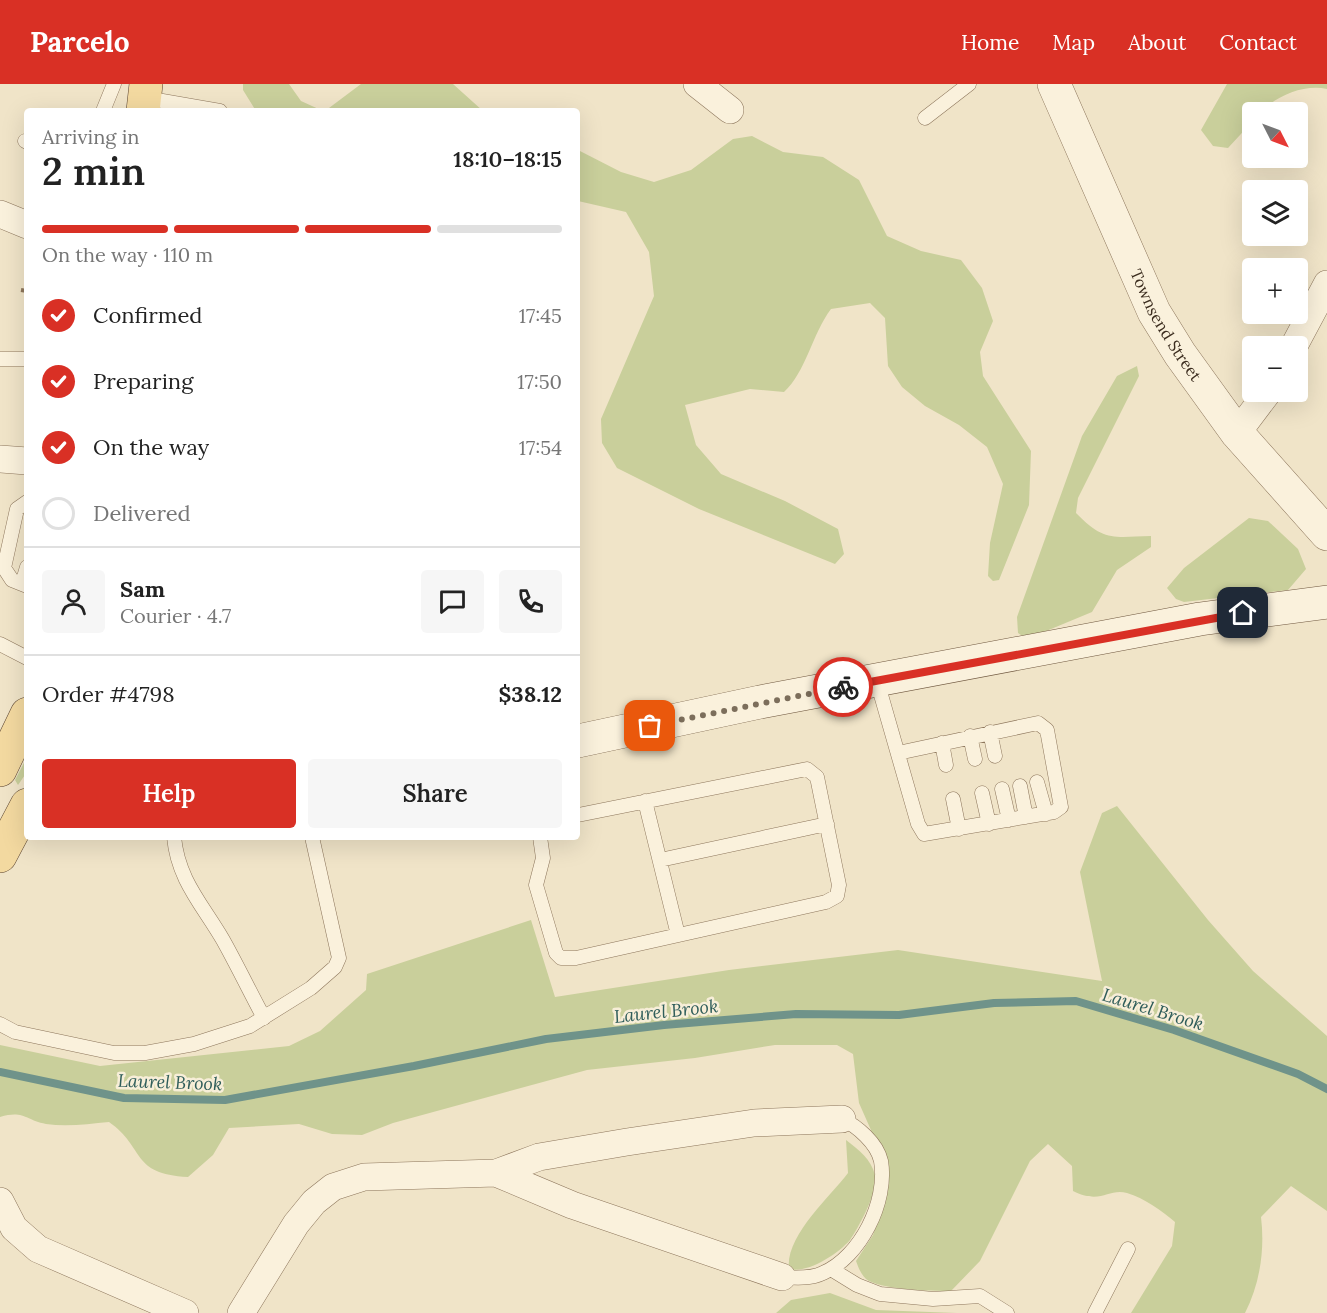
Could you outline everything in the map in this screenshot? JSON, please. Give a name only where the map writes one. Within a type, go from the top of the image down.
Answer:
[{"type":"main road","name":"Townsend Street","points":[[1054,84],[1154,312],[1180,354],[1236,433],[1327,534]]},
{"type":"main road","points":[[580,741],[760,702],[1200,619],[1327,602]]},
{"type":"main road","points":[[0,770],[24,720]]},
{"type":"main road","points":[[0,856],[18,819]]},
{"type":"street","points":[[697,84],[730,110]]},
{"type":"street","points":[[0,214],[24,224]]},
{"type":"street","points":[[1299,336],[1327,284]]},
{"type":"street","points":[[1236,433],[1260,402]]},
{"type":"street","points":[[0,459],[24,461]]},
{"type":"street","points":[[241,1313],[296,1224],[314,1202],[333,1187],[364,1177],[496,1173],[539,1157],[627,1142],[754,1123],[842,1119]]},
{"type":"street","points":[[496,1173],[572,1205],[782,1277]]},
{"type":"street","points":[[0,1201],[14,1228],[38,1249],[185,1313]]},
{"type":"lane","points":[[104,108],[114,84]]},
{"type":"lane","points":[[925,118],[969,84]]},
{"type":"lane","points":[[145,98],[203,108]]},
{"type":"lane","points":[[0,359],[24,359]]},
{"type":"lane","points":[[24,504],[17,509],[4,568],[9,577],[24,585]]},
{"type":"lane","points":[[0,644],[24,656]]},
{"type":"lane","points":[[877,681],[920,830],[929,835],[1046,814],[1059,810],[1062,801],[1047,730],[1038,723],[1026,731],[1007,735],[990,732],[898,753]]},
{"type":"lane","points":[[990,732],[994,756]]},
{"type":"lane","points":[[970,736],[975,759]]},
{"type":"lane","points":[[942,743],[946,765]]},
{"type":"lane","points":[[540,840],[543,858],[536,885],[556,953],[561,958],[576,958],[833,899],[839,885],[817,777],[807,770],[580,815]]},
{"type":"lane","points":[[1037,782],[1046,814]]},
{"type":"lane","points":[[1020,786],[1026,817]]},
{"type":"lane","points":[[1002,789],[1009,820]]},
{"type":"lane","points":[[982,793],[989,824]]},
{"type":"lane","points":[[952,798],[959,829]]},
{"type":"lane","points":[[645,801],[678,935]]},
{"type":"lane","points":[[660,860],[827,824]]},
{"type":"lane","points":[[174,840],[176,860],[186,883],[222,939],[264,1018]]},
{"type":"lane","points":[[0,1024],[15,1032],[53,1041],[114,1053],[145,1053],[194,1044],[250,1026],[264,1018],[311,988],[335,967],[339,958],[313,840]]},
{"type":"lane","points":[[782,1277],[821,1274],[840,1263],[860,1241],[873,1212],[880,1185],[881,1160],[871,1142],[855,1125],[842,1119]]},
{"type":"lane","points":[[1095,1313],[1128,1249]]},
{"type":"lane","points":[[831,1269],[856,1285],[880,1294],[933,1299],[980,1296],[1007,1313]]},
{"type":"green space","points":[[243,84],[289,84],[301,101],[316,108],[254,108],[243,90]]},
{"type":"green space","points":[[361,84],[453,84],[480,108],[329,108]]},
{"type":"green space","points":[[1227,84],[1327,84],[1327,89],[1300,90],[1273,102],[1242,102],[1242,133],[1228,148],[1213,146],[1201,130]]},
{"type":"green space","points":[[752,136],[783,152],[823,157],[859,180],[887,236],[921,251],[961,260],[982,288],[993,321],[980,352],[983,376],[1031,451],[1029,505],[999,580],[993,581],[988,576],[990,543],[1003,484],[987,447],[959,425],[925,406],[902,387],[888,366],[885,318],[870,303],[831,309],[824,319],[804,364],[792,384],[784,392],[750,389],[685,405],[696,445],[721,474],[785,501],[838,529],[844,554],[835,564],[699,509],[617,468],[602,443],[601,419],[654,296],[649,252],[626,212],[580,201],[580,151],[621,172],[654,182],[691,170],[733,139]]},
{"type":"green space","points":[[1137,366],[1139,376],[1078,498],[1076,513],[1094,529],[1110,536],[1151,536],[1151,547],[1117,570],[1092,612],[1027,639],[1018,633],[1017,617],[1082,436],[1117,376]]},
{"type":"green space","points":[[1249,518],[1268,521],[1298,549],[1306,569],[1288,590],[1184,602],[1176,599],[1167,588],[1184,568]]},
{"type":"green space","points":[[24,763],[24,776],[18,785],[15,780]]},
{"type":"green space","points":[[1117,806],[1208,920],[1253,971],[1327,1036],[1327,1211],[1291,1186],[1261,1217],[1262,1241],[1258,1278],[1245,1313],[1131,1313],[1172,1246],[1175,1222],[1152,1205],[1127,1193],[1091,1197],[1073,1191],[1072,1166],[1048,1144],[1030,1161],[980,1261],[951,1291],[897,1288],[869,1281],[856,1261],[873,1235],[885,1198],[886,1164],[859,1103],[853,1054],[837,1045],[775,1045],[695,1058],[587,1070],[393,1123],[362,1135],[332,1134],[299,1124],[229,1128],[213,1155],[188,1177],[169,1175],[147,1165],[129,1141],[109,1122],[62,1125],[46,1124],[20,1115],[0,1117],[0,1045],[100,1066],[289,1046],[320,1031],[366,990],[367,974],[531,920],[555,997],[729,970],[898,950],[1102,981],[1080,872],[1102,813]]},
{"type":"green space","points":[[846,1140],[860,1151],[875,1175],[874,1190],[867,1208],[850,1240],[838,1251],[813,1266],[796,1270],[789,1269],[794,1243],[801,1230],[848,1173]]},
{"type":"green space","points":[[830,1293],[876,1310],[957,1313],[776,1313],[791,1300]]},
{"type":"waterway","name":"Laurel Brook","points":[[0,1072],[124,1098],[225,1100],[414,1066],[546,1039],[664,1025],[796,1014],[899,1015],[994,1003],[1076,1001],[1174,1030],[1298,1074],[1327,1089]]},
{"type":"way so far","points":[[650,726],[843,687]]},
{"type":"route","points":[[843,687],[1022,655],[1200,619],[1243,613]]}]
